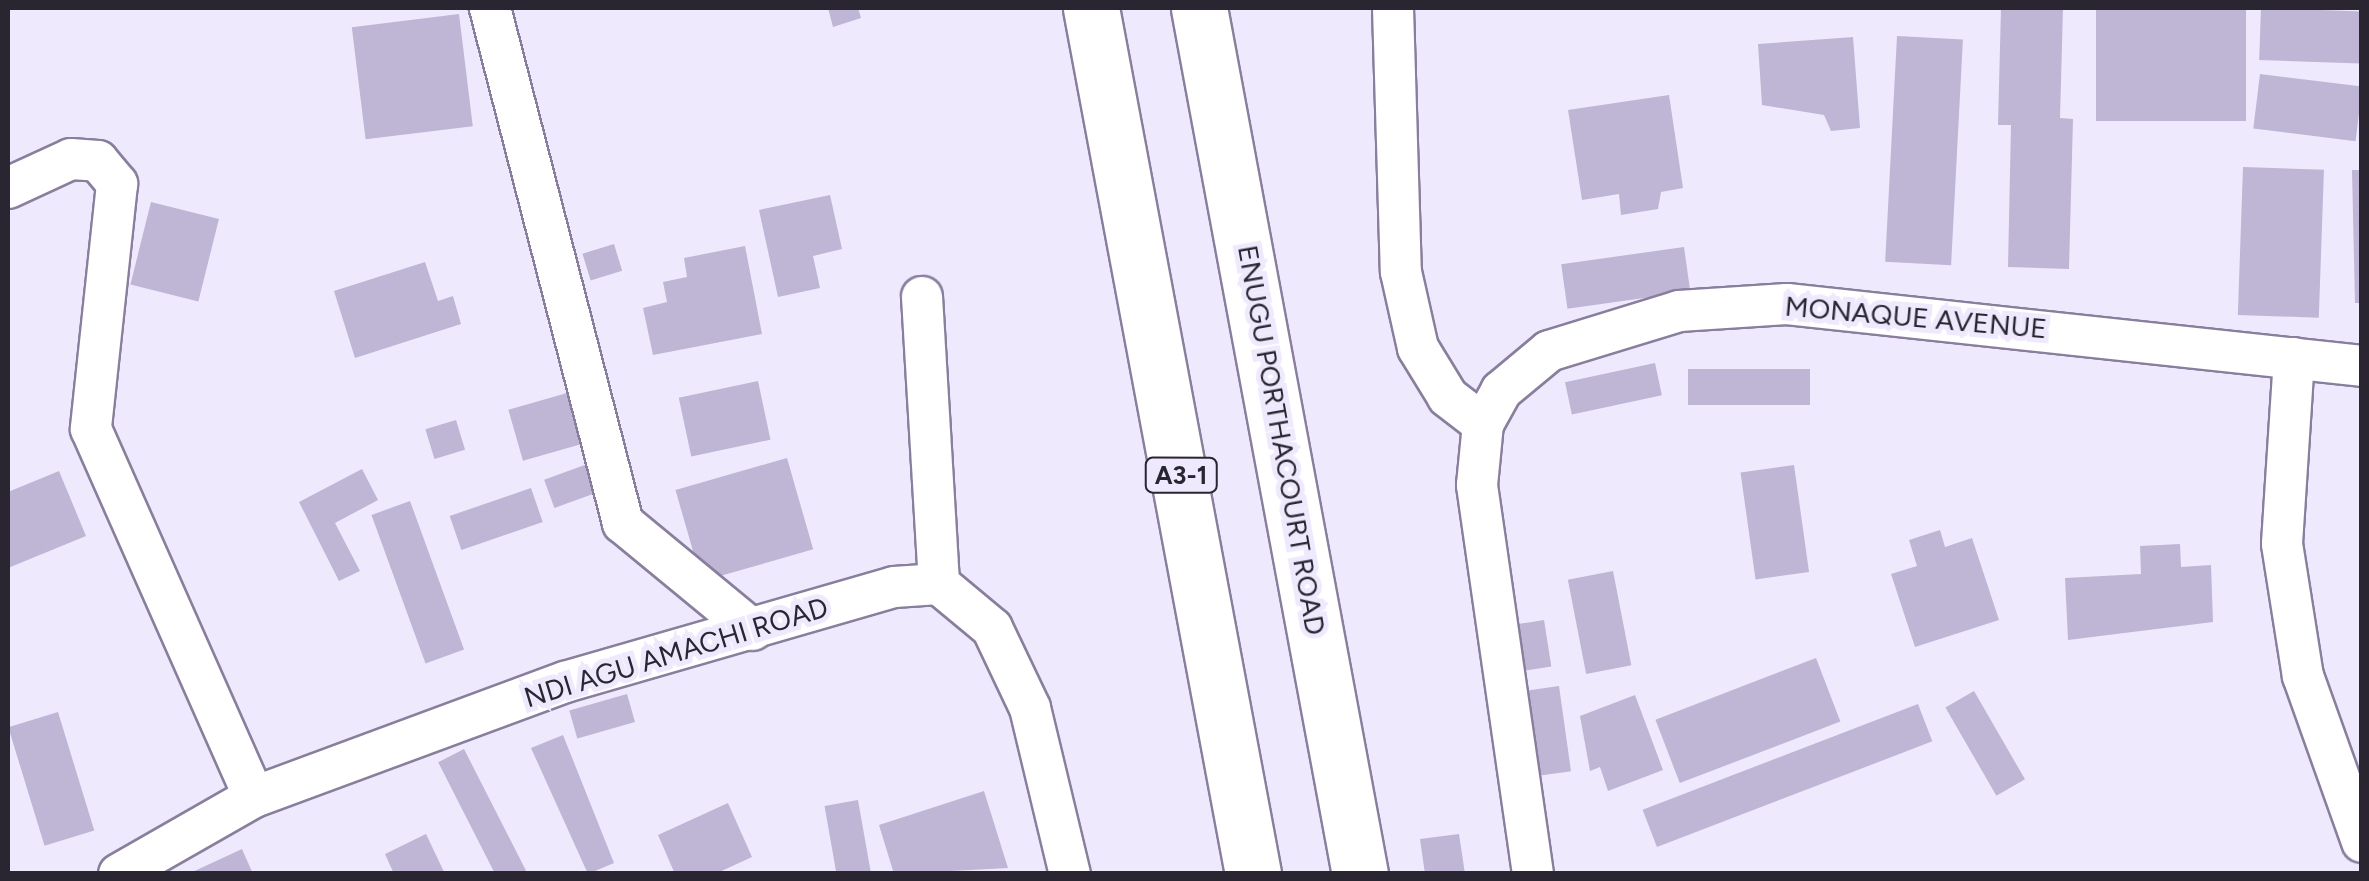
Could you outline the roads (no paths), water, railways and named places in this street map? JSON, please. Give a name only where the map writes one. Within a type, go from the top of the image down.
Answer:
[{"type":"highway","name":"A3-1","points":[[1091,8],[1254,874]]},
{"type":"highway","name":"ENUGU PORTHACOURT ROAD","points":[[1199,8],[1217,82],[1360,874]]},
{"type":"street","points":[[490,8],[623,523],[754,630]]},
{"type":"street","points":[[1394,8],[1401,272],[1418,348],[1448,396],[1483,424]]},
{"type":"street","points":[[8,188],[71,159],[98,161],[117,184],[91,429],[254,797]]},
{"type":"street","points":[[922,297],[938,584],[992,628],[1030,708],[1070,874]]},
{"type":"street","name":"MONAQUE AVENUE","points":[[1533,874],[1477,486],[1483,424],[1501,391],[1548,351],[1679,312],[1787,304],[1908,311],[2362,366]]},
{"type":"street","points":[[2294,358],[2282,544],[2302,676],[2362,842]]},
{"type":"street","name":"NDI AGU AMACHI ROAD","points":[[119,874],[254,797],[565,682],[754,630],[894,586],[938,584]]}]
